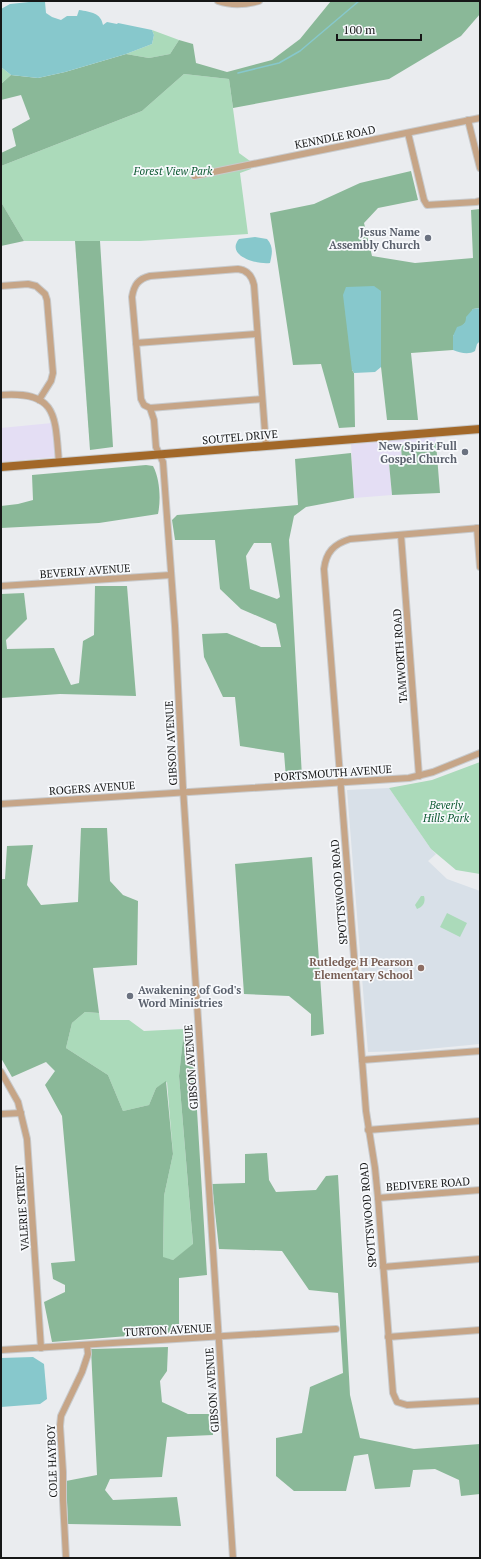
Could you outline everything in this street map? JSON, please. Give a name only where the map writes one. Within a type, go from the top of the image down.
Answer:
[{"type":"main road","name":"SOUTEL DRIVE","points":[[1,467],[480,429]]},
{"type":"street","points":[[218,1],[228,4],[242,5],[259,1]]},
{"type":"street","name":"KENNDLE ROAD","points":[[194,176],[480,118]]},
{"type":"street","points":[[468,120],[480,168]]},
{"type":"street","points":[[408,133],[424,200],[427,205],[480,201]]},
{"type":"street","name":"GIBSON AVENUE","points":[[233,1558],[163,462],[156,447],[154,420],[150,408],[144,405],[141,399],[132,297],[134,289],[137,283],[143,278],[150,276],[238,269],[243,270],[249,274],[254,285],[257,334]]},
{"type":"street","points":[[1,286],[28,284],[41,290],[47,300],[52,373],[51,381],[39,400]]},
{"type":"street","points":[[136,343],[257,334],[266,446]]},
{"type":"street","points":[[1,395],[24,394],[45,404],[54,416],[56,424],[59,462]]},
{"type":"street","points":[[150,408],[262,399]]},
{"type":"street","points":[[478,528],[480,567]]},
{"type":"street","name":"SPOTTSWOOD ROAD","points":[[478,528],[350,539],[343,541],[332,548],[325,560],[324,569],[366,1111],[378,1198],[393,1393],[397,1402],[407,1405],[480,1401]]},
{"type":"street","name":"TAMWORTH ROAD","points":[[401,535],[419,776]]},
{"type":"street","name":"BEVERLY AVENUE","points":[[1,586],[171,576]]},
{"type":"street","name":"PORTSMOUTH AVENUE","points":[[184,792],[409,778],[433,772],[480,753]]},
{"type":"street","name":"ROGERS AVENUE","points":[[1,804],[184,792]]},
{"type":"street","points":[[362,1060],[480,1051]]},
{"type":"street","name":"VALERIE STREET","points":[[1,1072],[18,1102],[27,1140],[41,1348]]},
{"type":"street","points":[[1,1114],[21,1113]]},
{"type":"street","points":[[368,1130],[480,1121]]},
{"type":"street","name":"BEDIVERE ROAD","points":[[378,1198],[480,1190]]},
{"type":"street","points":[[383,1267],[480,1259]]},
{"type":"street","name":"TURTON AVENUE","points":[[1,1350],[336,1329]]},
{"type":"street","points":[[388,1337],[480,1330]]},
{"type":"street","name":"COLE HAYBOY","points":[[66,1558],[60,1426],[61,1416],[84,1366],[88,1354],[88,1345]]},
{"type":"shaded area","points":[[52,423],[55,457],[1,462],[1,428]]},
{"type":"shaded area","points":[[436,437],[436,443],[401,446],[402,461],[389,463],[392,495],[354,498],[351,444]]},
{"type":"shaded area","name":"Rutledge H Pearson Elementary School","points":[[389,788],[436,854],[428,861],[447,879],[480,891],[480,1044],[407,1051],[368,1052],[347,790]]},
{"type":"green space","points":[[331,1],[480,1],[480,14],[461,36],[389,79],[233,108],[229,79],[184,74],[142,111],[1,166],[1,153],[16,146],[12,129],[30,119],[21,95],[1,100],[1,84],[11,75],[38,78],[65,72],[126,54],[149,58],[170,54],[179,40],[193,44],[196,63],[227,72],[272,60],[300,39]]},
{"type":"green space","points":[[152,30],[179,40],[170,54],[149,58],[126,54],[152,44],[154,35]]},
{"type":"green space","points":[[1,67],[11,75],[1,84]]},
{"type":"green space","name":"Forest View Park","points":[[184,74],[229,79],[239,153],[250,161],[251,169],[240,173],[248,234],[140,241],[24,241],[1,202],[1,166],[142,111]]},
{"type":"green space","points":[[411,171],[418,200],[378,208],[364,223],[372,256],[415,263],[473,258],[471,210],[480,209],[480,308],[473,309],[466,322],[453,336],[453,350],[411,353],[418,420],[387,420],[381,367],[381,291],[352,370],[354,373],[355,427],[339,428],[321,364],[293,365],[270,213],[314,204],[360,183]]},
{"type":"green space","points":[[1,202],[24,241],[1,246]]},
{"type":"green space","points":[[75,241],[100,241],[113,447],[90,450]]},
{"type":"green space","points":[[436,443],[440,493],[392,495],[389,463],[402,461],[401,445]]},
{"type":"green space","points":[[351,453],[354,498],[306,507],[294,516],[289,540],[302,777],[286,778],[284,753],[240,746],[235,697],[223,697],[204,657],[202,634],[227,633],[261,647],[281,647],[276,624],[241,609],[220,589],[215,540],[175,540],[172,520],[177,515],[298,505],[295,459]],"holes":[[[254,543],[271,543],[280,597],[277,599],[250,589],[246,556]]]},
{"type":"green space","points":[[146,465],[153,466],[157,477],[160,496],[158,514],[99,523],[1,528],[1,506],[33,500],[32,475]]},
{"type":"green space","points":[[95,586],[127,586],[136,696],[60,694],[1,698],[1,594],[24,593],[27,619],[6,640],[7,649],[54,648],[71,685],[79,683],[83,641],[94,635]]},
{"type":"green space","name":"Beverly Hills Park","points":[[480,762],[480,874],[456,870],[431,849],[389,788],[432,780]]},
{"type":"green space","points":[[81,828],[107,828],[110,881],[123,895],[138,901],[137,965],[93,968],[99,1013],[85,1012],[72,1023],[66,1048],[108,1075],[123,1111],[149,1105],[156,1088],[166,1081],[173,1154],[164,1196],[163,1257],[173,1260],[193,1244],[179,1076],[184,1029],[192,1028],[207,1275],[179,1278],[179,1332],[52,1342],[44,1302],[65,1292],[65,1285],[53,1279],[51,1263],[75,1261],[62,1116],[45,1085],[55,1071],[46,1062],[12,1077],[1,1058],[1,879],[5,879],[7,846],[33,845],[27,885],[41,905],[78,902]]},
{"type":"green space","points":[[312,857],[324,1034],[311,1036],[311,1014],[289,996],[244,994],[235,864]]},
{"type":"green space","points":[[421,896],[424,896],[425,898],[424,904],[417,909],[415,905]]},
{"type":"green space","points":[[447,913],[467,923],[460,937],[440,927]]},
{"type":"green space","points":[[85,1012],[99,1013],[100,1020],[129,1020],[144,1031],[184,1029],[179,1076],[193,1245],[173,1260],[163,1258],[164,1196],[173,1154],[167,1082],[156,1088],[149,1105],[123,1111],[108,1075],[66,1048],[72,1023]]},
{"type":"green space","points":[[267,1153],[269,1180],[276,1192],[316,1190],[326,1176],[338,1175],[350,1395],[360,1438],[414,1449],[480,1444],[480,1494],[461,1496],[459,1480],[435,1469],[413,1470],[410,1487],[375,1489],[368,1454],[354,1456],[346,1491],[294,1491],[276,1476],[276,1438],[302,1433],[310,1387],[343,1373],[338,1293],[309,1290],[282,1251],[219,1249],[212,1184],[245,1183],[245,1154]]},
{"type":"green space","points":[[168,1347],[167,1371],[160,1381],[162,1402],[188,1414],[213,1414],[213,1435],[167,1437],[162,1477],[110,1479],[105,1490],[113,1500],[177,1497],[181,1526],[68,1524],[66,1481],[97,1475],[91,1349]]},
{"type":"water","points":[[45,2],[46,13],[61,20],[67,16],[77,16],[79,10],[95,14],[100,18],[103,25],[107,22],[118,23],[152,30],[154,35],[152,44],[126,54],[65,72],[38,78],[11,75],[1,67],[1,9],[10,4]]},
{"type":"water","points":[[255,237],[267,239],[271,245],[272,251],[270,263],[251,261],[239,255],[236,250],[236,245],[239,239]]},
{"type":"water","points":[[374,286],[381,291],[381,367],[375,372],[354,373],[352,370],[343,295],[346,287]]},
{"type":"water","points":[[480,308],[480,341],[477,344],[475,351],[464,353],[453,350],[453,336],[457,327],[464,324],[466,317],[473,309]]},
{"type":"water","points":[[33,1357],[44,1364],[47,1399],[40,1404],[1,1407],[1,1358]]},
{"type":"waterway","points":[[238,73],[279,63],[300,51],[359,1]]},
{"type":"place","name":"Jesus Name Assembly Church","points":[[428,238]]},
{"type":"place","name":"New Spirit Full Gospel Church","points":[[465,452]]},
{"type":"place","name":"Rutledge H Pearson Elementary School","points":[[421,968]]},
{"type":"place","name":"Awakening of God's Word Ministries","points":[[130,996]]}]
